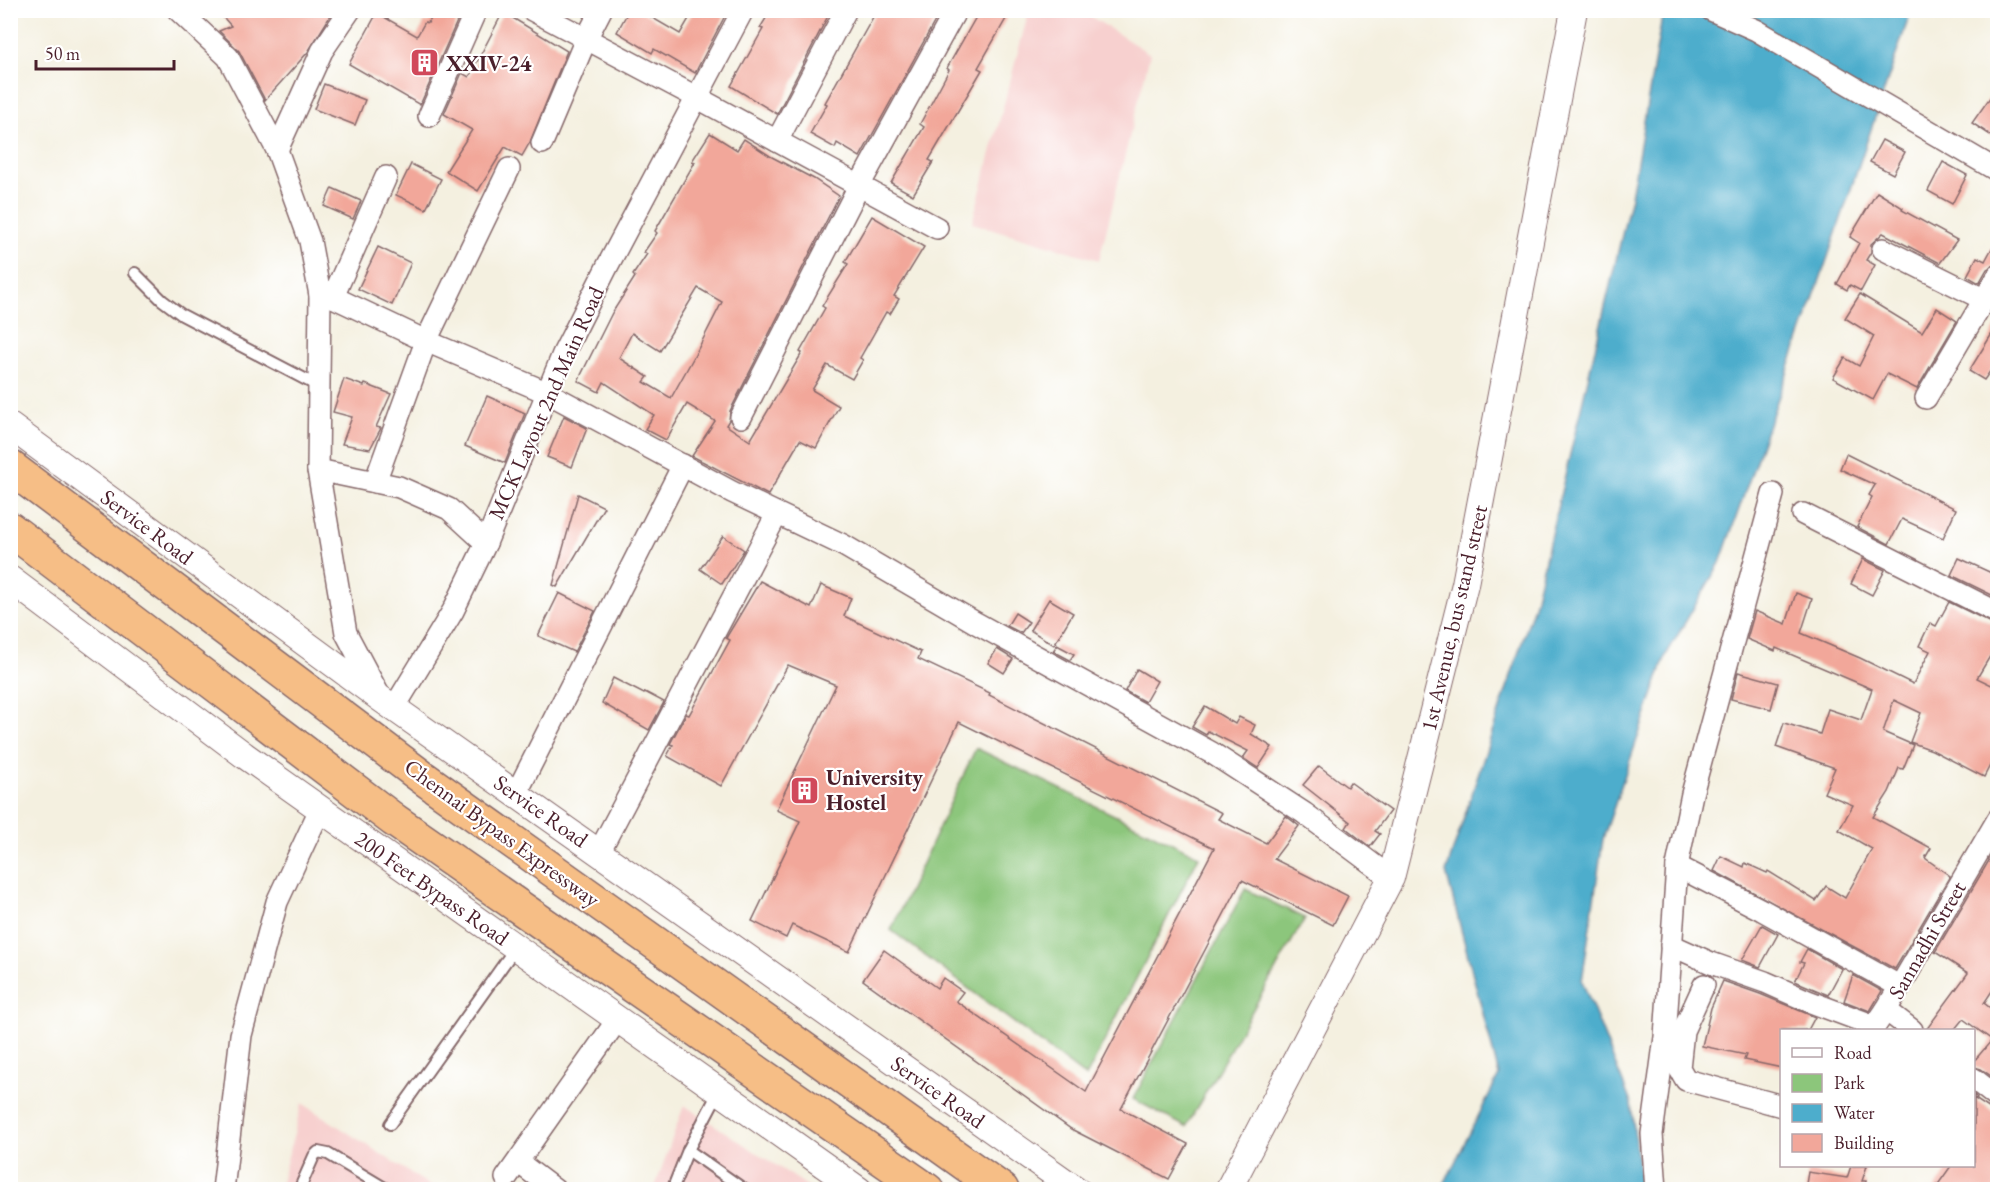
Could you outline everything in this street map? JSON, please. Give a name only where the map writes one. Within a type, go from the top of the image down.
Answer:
[{"type":"highway","name":"Chennai Bypass Expressway","points":[[10,466],[422,777],[1002,1190]]},
{"type":"highway","points":[[10,529],[394,820],[927,1190]]},
{"type":"street","points":[[178,10],[228,57],[278,150],[310,241],[326,296],[318,386],[318,470],[346,633],[388,704]]},
{"type":"street","points":[[278,150],[322,51],[350,10]]},
{"type":"street","points":[[429,116],[476,10]]},
{"type":"street","points":[[532,10],[937,228]]},
{"type":"street","points":[[542,143],[586,39],[601,10]]},
{"type":"street","name":"MCK Layout 2nd Main Road","points":[[388,704],[453,611],[486,543],[563,354],[696,97],[744,10]]},
{"type":"street","points":[[777,141],[846,10]]},
{"type":"street","points":[[741,417],[859,186],[956,10]]},
{"type":"street","name":"1st Avenue, bus stand street","points":[[1228,1190],[1391,878],[1465,584],[1574,10]]},
{"type":"street","points":[[1711,10],[1756,30],[1998,171]]},
{"type":"street","points":[[375,482],[426,341],[509,169]]},
{"type":"street","points":[[326,296],[386,177]]},
{"type":"street","points":[[1883,249],[1983,299]]},
{"type":"street","points":[[1926,398],[1998,276]]},
{"type":"street","points":[[326,296],[548,393],[682,465],[843,545],[976,623],[1212,753],[1304,813],[1391,878]]},
{"type":"street","name":"Service Road","points":[[10,426],[388,704],[1077,1190]]},
{"type":"street","points":[[516,794],[682,465]]},
{"type":"street","points":[[318,470],[399,487],[449,509],[486,543]]},
{"type":"street","points":[[1656,1190],[1652,1134],[1665,1037],[1677,866],[1692,794],[1773,494]]},
{"type":"street","points":[[599,852],[777,513]]},
{"type":"street","points":[[1803,514],[1998,613]]},
{"type":"street","name":"200 Feet Bypass Road","points":[[10,579],[244,755],[859,1190]]},
{"type":"street","points":[[223,1190],[241,1035],[277,902],[316,818],[323,811]]},
{"type":"street","name":"Sannadhi Street","points":[[1878,1022],[1991,845],[1998,819]]},
{"type":"street","points":[[1677,866],[1899,986]]},
{"type":"street","points":[[1671,945],[1808,1001],[1908,1029]]},
{"type":"street","points":[[1704,985],[1683,1031],[1678,1068],[1686,1080],[1780,1105]]},
{"type":"street","points":[[555,1190],[512,1170],[618,1019]]},
{"type":"street","points":[[1975,1080],[1998,1098]]},
{"type":"lane","points":[[135,273],[162,300],[182,315],[318,386]]},
{"type":"lane","points":[[390,1124],[516,947]]},
{"type":"lane","points":[[672,1190],[688,1150],[719,1090]]},
{"type":"lane","points":[[688,1150],[745,1190]]},
{"type":"lane","points":[[299,1190],[318,1152],[328,1154],[388,1190]]},
{"type":"shaded area","points":[[1029,11],[1082,11],[1150,54],[1099,260],[972,223]]},
{"type":"shaded area","points":[[302,1103],[435,1189],[279,1190]]},
{"type":"shaded area","points":[[684,1105],[812,1189],[654,1190]]},
{"type":"green space","points":[[976,748],[1199,856],[1086,1077],[891,930]]},
{"type":"green space","points":[[1245,889],[1305,918],[1186,1127],[1133,1099]]},
{"type":"water","points":[[1663,11],[1911,11],[1829,254],[1720,563],[1666,655],[1603,839],[1582,981],[1631,1103],[1641,1189],[1441,1190],[1499,1075],[1446,872],[1534,606],[1631,197]]},
{"type":"building","points":[[217,10],[334,10],[308,52],[265,100],[239,51],[219,31],[231,26]]},
{"type":"building","points":[[435,10],[462,10],[420,105],[349,64],[377,13],[417,36]]},
{"type":"building","points":[[629,10],[639,10],[680,34],[694,10],[728,10],[695,73],[654,49],[652,53],[617,32]]},
{"type":"building","points":[[771,10],[831,10],[777,114],[731,86]]},
{"type":"building","points":[[877,10],[941,10],[860,157],[837,143],[835,148],[810,134]]},
{"type":"building","points":[[980,10],[1011,10],[978,68],[982,70],[929,160],[933,162],[913,195],[891,183],[924,127],[920,124],[949,70],[947,68]]},
{"type":"building","points":[[503,12],[567,51],[530,142],[522,156],[505,147],[478,191],[446,171],[472,130],[444,114],[462,73],[469,77]]},
{"type":"building","points":[[324,84],[365,100],[355,125],[314,109]]},
{"type":"building","points":[[1998,86],[1998,140],[1972,123]]},
{"type":"building","points":[[710,133],[737,150],[744,139],[839,196],[730,411],[726,425],[750,441],[802,353],[800,352],[825,308],[822,306],[848,264],[845,262],[872,216],[924,247],[894,296],[899,299],[890,314],[886,312],[860,358],[863,360],[852,379],[827,365],[812,390],[839,406],[816,448],[800,440],[768,495],[692,456],[715,421],[687,404],[666,440],[645,429],[654,415],[604,382],[599,392],[578,381],[612,313],[647,254],[644,252],[657,233],[655,231],[695,162],[692,161]],"holes":[[[698,288],[722,302],[671,398],[644,382],[648,377],[619,358],[632,333],[660,351]]]},
{"type":"building","points":[[1882,140],[1905,152],[1893,174],[1870,162]]},
{"type":"building","points":[[1943,162],[1967,175],[1952,204],[1928,191]]},
{"type":"building","points":[[411,164],[441,179],[426,209],[396,195]]},
{"type":"building","points":[[332,188],[361,201],[353,219],[324,206]]},
{"type":"building","points":[[1877,192],[1903,208],[1902,210],[1957,240],[1940,263],[1883,233],[1871,244],[1871,252],[1866,260],[1875,265],[1861,291],[1850,285],[1847,290],[1837,284],[1859,243],[1850,237]]},
{"type":"building","points":[[1998,237],[1998,263],[1987,269],[1979,283],[1967,276],[1977,257],[1985,261]]},
{"type":"building","points":[[378,247],[411,263],[392,305],[358,289]]},
{"type":"building","points":[[1860,294],[1922,332],[1937,308],[1957,321],[1917,389],[1887,374],[1873,400],[1833,378],[1845,358],[1859,366],[1874,336],[1845,318]]},
{"type":"building","points":[[1998,324],[1998,360],[1984,380],[1969,371]]},
{"type":"building","points":[[344,379],[391,394],[376,427],[381,428],[370,449],[342,444],[352,417],[333,412]]},
{"type":"building","points":[[487,396],[525,413],[505,463],[465,446]]},
{"type":"building","points":[[564,416],[587,428],[572,467],[547,457]]},
{"type":"building","points":[[1846,454],[1956,509],[1943,538],[1902,519],[1889,544],[1857,527],[1872,497],[1869,495],[1875,485],[1840,469]]},
{"type":"building","points":[[578,494],[604,507],[557,587],[553,585]]},
{"type":"building","points":[[723,536],[744,550],[722,584],[700,569]]},
{"type":"building","points":[[1959,558],[1998,576],[1998,598],[1951,575]]},
{"type":"building","points":[[1863,559],[1885,570],[1872,595],[1851,584]]},
{"type":"building","points":[[760,581],[811,608],[821,585],[851,598],[844,616],[921,652],[918,659],[990,693],[989,695],[1222,813],[1218,819],[1266,843],[1286,816],[1299,826],[1274,859],[1348,896],[1333,925],[1242,880],[1121,1109],[1188,1144],[1169,1179],[1071,1129],[863,980],[884,950],[937,988],[943,978],[963,992],[956,1001],[1086,1092],[1214,848],[959,722],[849,952],[792,925],[786,938],[752,921],[800,821],[776,810],[836,685],[788,665],[721,786],[667,756],[673,745],[670,744],[686,714],[689,715],[730,640],[726,638]]},
{"type":"building","points":[[559,593],[595,611],[574,652],[538,636]]},
{"type":"building","points":[[1796,593],[1812,599],[1801,633],[1913,684],[1930,651],[1919,646],[1930,623],[1936,626],[1949,602],[1998,626],[1998,643],[1977,678],[1998,688],[1998,750],[1984,777],[1932,750],[1910,742],[1921,713],[1894,700],[1883,732],[1913,745],[1903,769],[1899,768],[1889,792],[1873,817],[1931,848],[1925,858],[1950,876],[1895,969],[1714,871],[1721,856],[1744,867],[1745,863],[1767,873],[1768,871],[1816,901],[1826,886],[1845,898],[1872,849],[1839,830],[1853,805],[1824,793],[1835,768],[1776,747],[1784,723],[1820,734],[1828,709],[1861,720],[1872,689],[1776,648],[1775,651],[1747,639],[1755,611],[1786,624]]},
{"type":"building","points":[[1049,599],[1073,613],[1054,645],[1030,630]]},
{"type":"building","points":[[1015,613],[1029,622],[1021,633],[1007,626]]},
{"type":"building","points":[[1057,645],[1074,654],[1070,660],[1053,651]]},
{"type":"building","points":[[997,649],[1013,659],[1004,673],[988,663]]},
{"type":"building","points":[[1137,669],[1157,681],[1145,702],[1125,691]]},
{"type":"building","points":[[1738,672],[1778,683],[1771,709],[1731,699]]},
{"type":"building","points":[[613,678],[664,702],[649,730],[602,703]]},
{"type":"building","points":[[1205,706],[1235,724],[1239,717],[1255,725],[1251,734],[1272,747],[1258,768],[1243,758],[1248,751],[1208,731],[1206,735],[1192,727]]},
{"type":"building","points":[[1319,766],[1347,787],[1350,782],[1390,811],[1375,831],[1380,834],[1370,847],[1346,828],[1350,822],[1303,785]]},
{"type":"building","points":[[1991,857],[1998,861],[1998,982],[1984,1003],[1998,1014],[1998,1074],[1994,1078],[1975,1067],[1975,1060],[1992,1040],[1963,1019],[1955,1029],[1927,1029],[1968,973],[1935,952]]},
{"type":"building","points":[[1762,925],[1778,934],[1760,967],[1742,960]]},
{"type":"building","points":[[1807,949],[1842,969],[1828,995],[1795,981],[1804,963],[1800,962]]},
{"type":"building","points":[[1853,975],[1882,991],[1870,1011],[1844,1001]]},
{"type":"building","points":[[1723,981],[1815,1017],[1809,1029],[1780,1029],[1780,1068],[1744,1060],[1746,1055],[1702,1046],[1711,1008]]},
{"type":"building","points":[[1975,1099],[1998,1114],[1998,1190],[1934,1190],[1950,1167],[1975,1167]]},
{"type":"building","points":[[1851,1167],[1867,1167],[1862,1181],[1866,1181],[1865,1190],[1805,1190],[1808,1172],[1847,1178]]},
{"type":"place","name":"XXIV-24","points":[[425,63]]},
{"type":"place","name":"University Hostel","points":[[805,790]]}]
